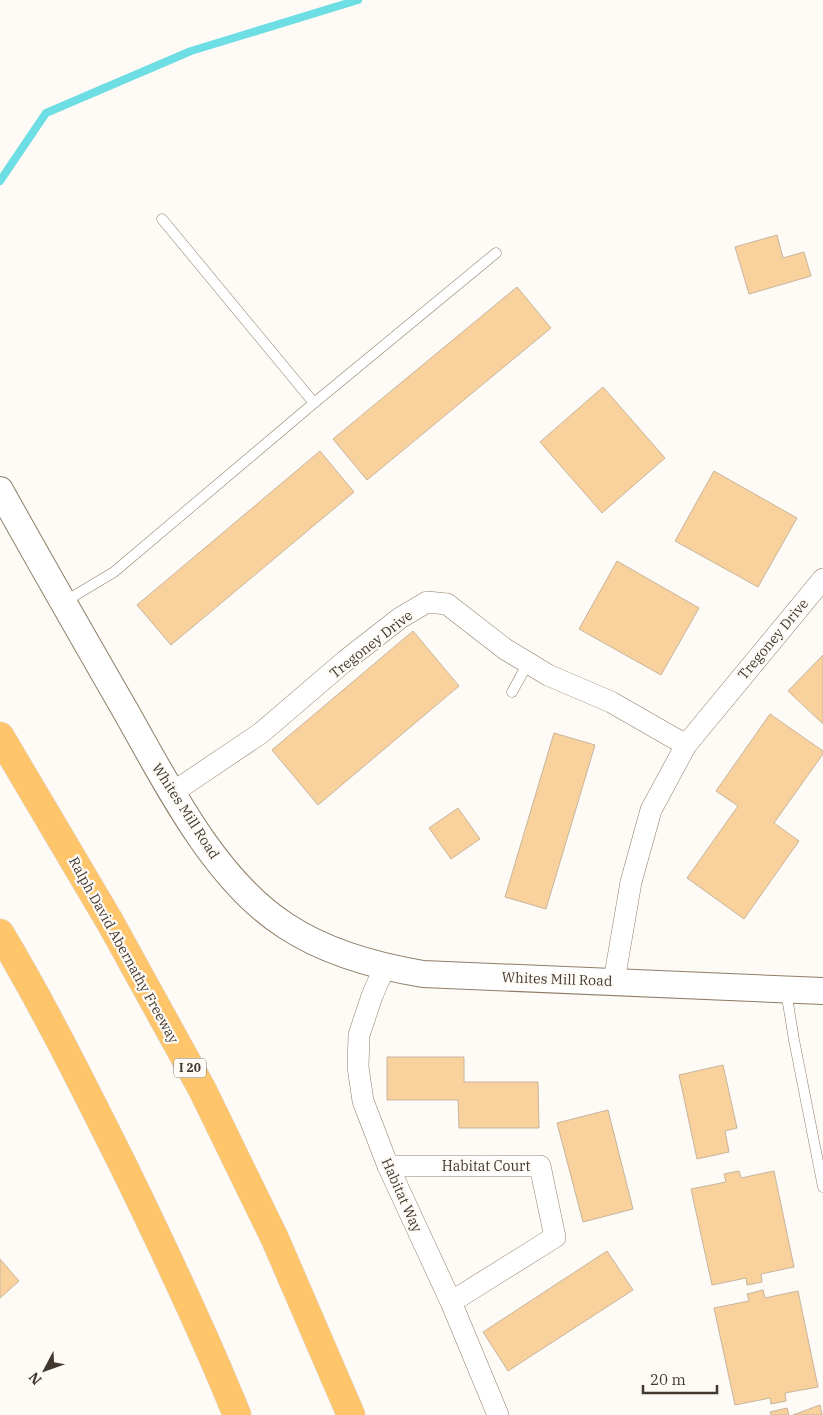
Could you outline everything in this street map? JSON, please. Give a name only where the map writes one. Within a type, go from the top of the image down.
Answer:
[{"type":"highway","name":"Ralph David Abernathy Freeway","points":[[0,736],[110,922],[202,1089],[275,1239],[350,1415]]},
{"type":"highway","points":[[0,933],[86,1091],[157,1236],[218,1367],[237,1415]]},
{"type":"street","name":"Whites Mill Road","points":[[0,490],[172,793],[212,854],[246,894],[284,925],[317,944],[384,968],[423,974],[823,991]]},
{"type":"street","name":"Tregoney Drive","points":[[614,981],[632,882],[651,810],[686,745],[823,579]]},
{"type":"street","name":"Tregoney Drive","points":[[172,793],[261,733],[345,661],[400,618],[427,602],[447,604],[483,633],[548,675],[611,702],[686,745]]},
{"type":"street","name":"Habitat Way","points":[[384,968],[359,1035],[358,1067],[363,1101],[388,1166],[451,1302],[498,1415]]},
{"type":"street","name":"Habitat Court","points":[[388,1166],[540,1166],[556,1236],[451,1302]]},
{"type":"lane","points":[[162,219],[314,403]]},
{"type":"lane","points":[[63,602],[114,572],[314,403],[496,253]]},
{"type":"lane","points":[[512,692],[528,663]]},
{"type":"lane","points":[[786,990],[823,1187]]},
{"type":"building","points":[[777,235],[783,258],[804,252],[811,276],[749,294],[735,247]]},
{"type":"building","points":[[517,287],[551,328],[367,480],[333,439]]},
{"type":"building","points":[[603,387],[665,458],[602,513],[540,442]]},
{"type":"building","points":[[320,451],[354,492],[171,645],[137,605]]},
{"type":"building","points":[[714,471],[797,518],[758,587],[675,541]]},
{"type":"building","points":[[617,561],[699,608],[661,675],[579,629]]},
{"type":"building","points":[[413,631],[459,686],[318,805],[272,750]]},
{"type":"building","points":[[823,655],[823,724],[788,691]]},
{"type":"building","points":[[770,714],[823,751],[823,754],[774,823],[799,841],[744,919],[687,878],[738,806],[716,791]]},
{"type":"building","points":[[554,733],[595,745],[546,909],[505,897]]},
{"type":"building","points":[[458,808],[480,839],[451,859],[429,828]]},
{"type":"building","points":[[387,1057],[464,1057],[464,1082],[538,1082],[539,1128],[459,1128],[458,1100],[387,1100]]},
{"type":"building","points":[[723,1065],[737,1128],[725,1131],[729,1152],[697,1159],[679,1075]]},
{"type":"building","points":[[608,1110],[633,1209],[583,1222],[557,1123]]},
{"type":"building","points":[[739,1171],[741,1178],[774,1171],[794,1267],[761,1274],[762,1282],[747,1285],[746,1278],[712,1285],[691,1189],[726,1182],[724,1174]]},
{"type":"building","points":[[607,1251],[633,1290],[508,1371],[483,1332]]},
{"type":"building","points":[[0,1259],[19,1281],[0,1298]]},
{"type":"building","points":[[763,1290],[765,1298],[798,1291],[818,1387],[785,1393],[786,1401],[771,1404],[770,1398],[735,1405],[714,1308],[749,1301],[747,1294]]},
{"type":"building","points":[[820,1405],[822,1415],[793,1415]]},
{"type":"building","points":[[787,1408],[789,1415],[771,1415],[770,1412]]},
{"type":"waterway","points":[[0,181],[46,113],[191,51],[358,0]]}]
